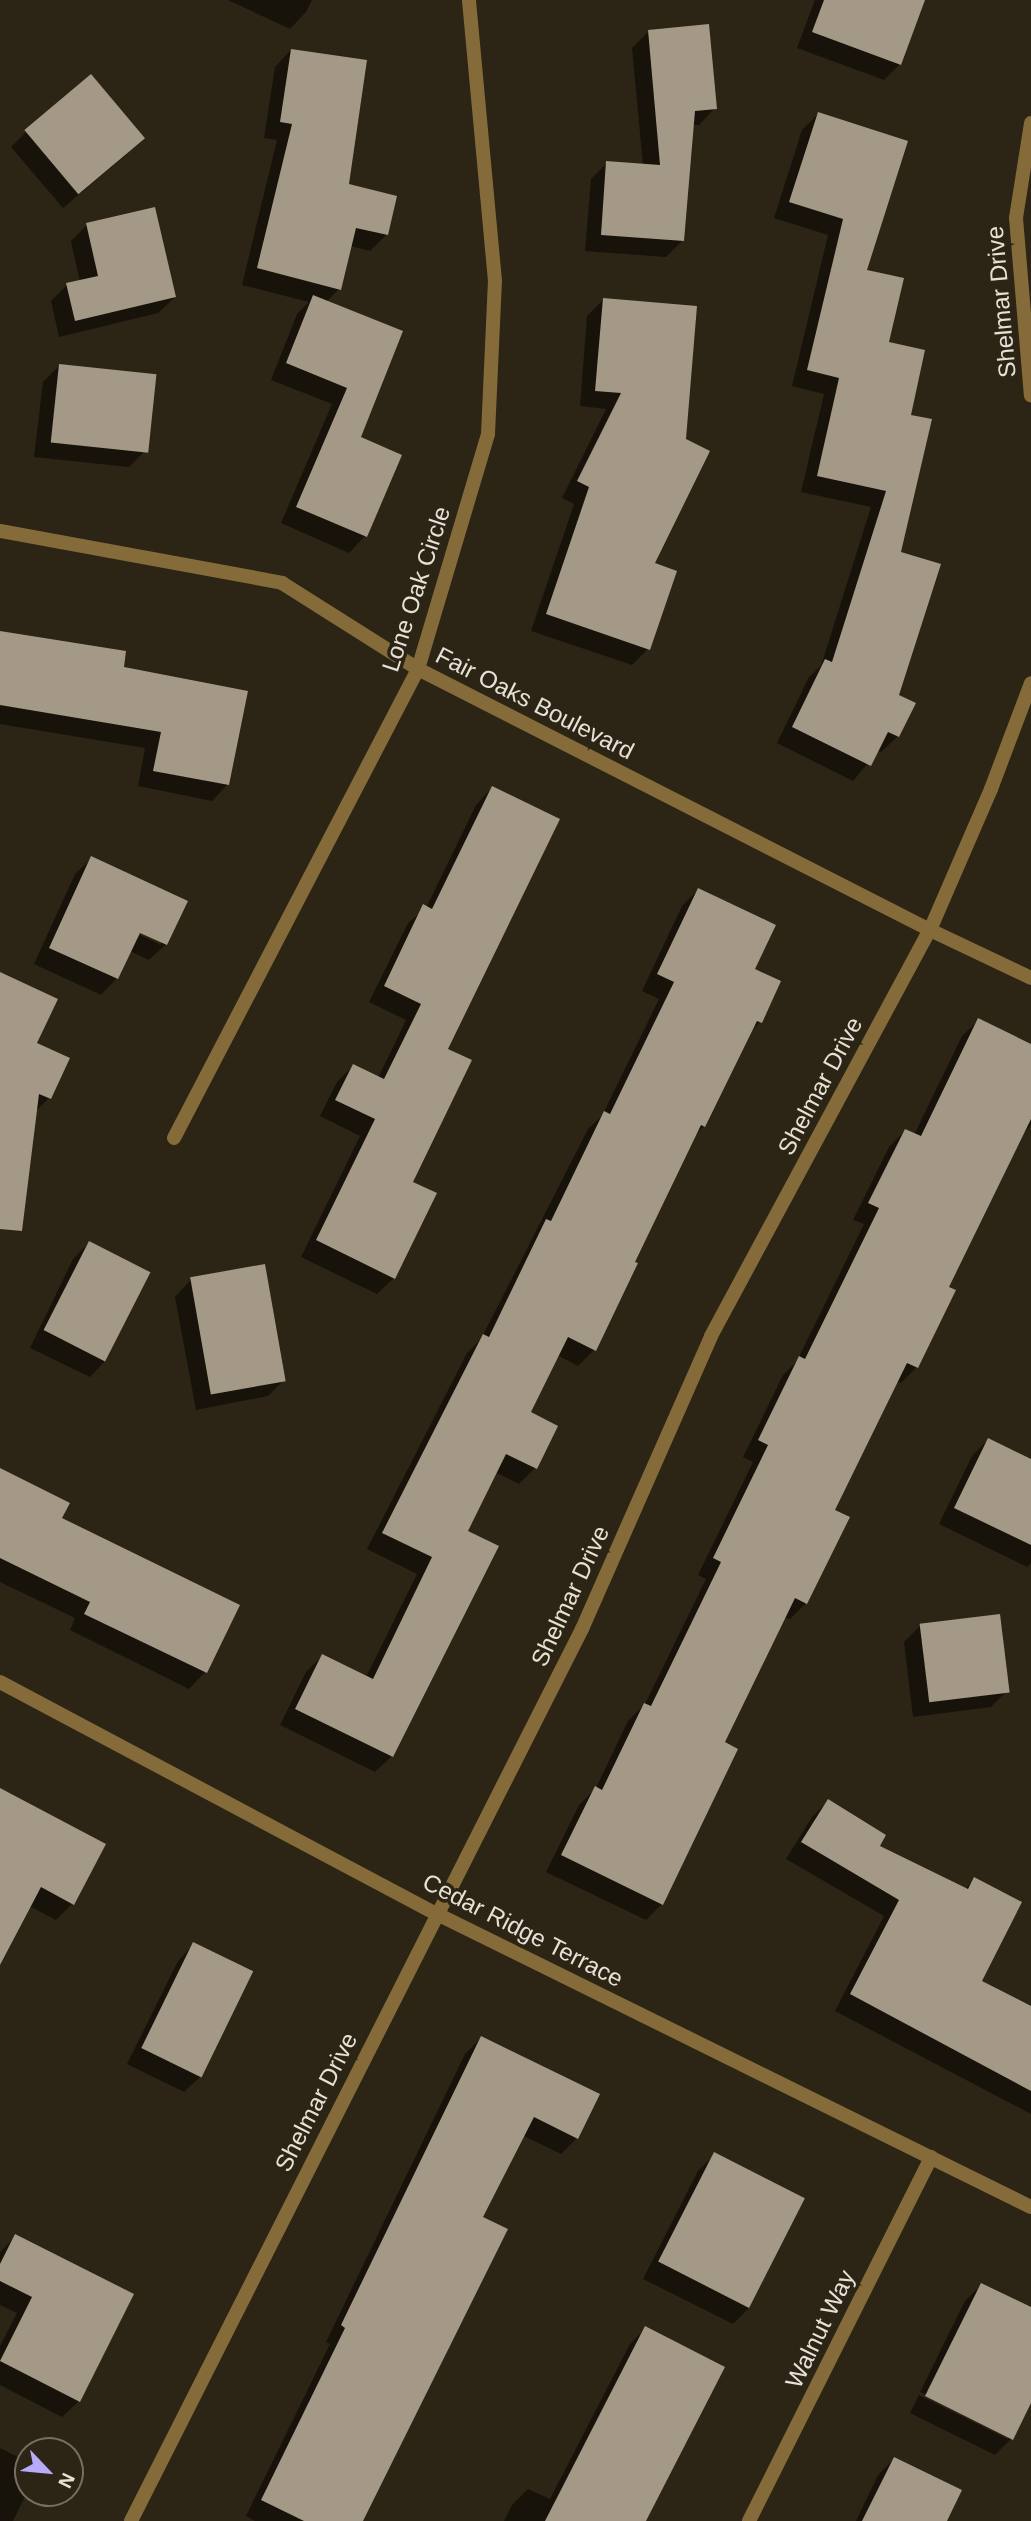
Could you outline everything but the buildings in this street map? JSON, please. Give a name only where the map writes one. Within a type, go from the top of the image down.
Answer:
[{"type":"street","name":"Lone Oak Circle","points":[[174,1139],[418,669],[488,434],[495,281],[469,0]]},
{"type":"street","name":"Shelmar Drive","points":[[1031,123],[1016,218],[1031,396]]},
{"type":"street","name":"Fair Oaks Boulevard","points":[[0,531],[282,583],[418,669],[930,930],[1031,978]]},
{"type":"street","name":"Shelmar Drive","points":[[131,2521],[582,1629],[711,1336],[930,930],[991,789],[1031,683]]},
{"type":"street","name":"Cedar Ridge Terrace","points":[[0,1682],[437,1914],[1031,2207]]},
{"type":"street","name":"Walnut Way","points":[[749,2521],[930,2157]]}]
